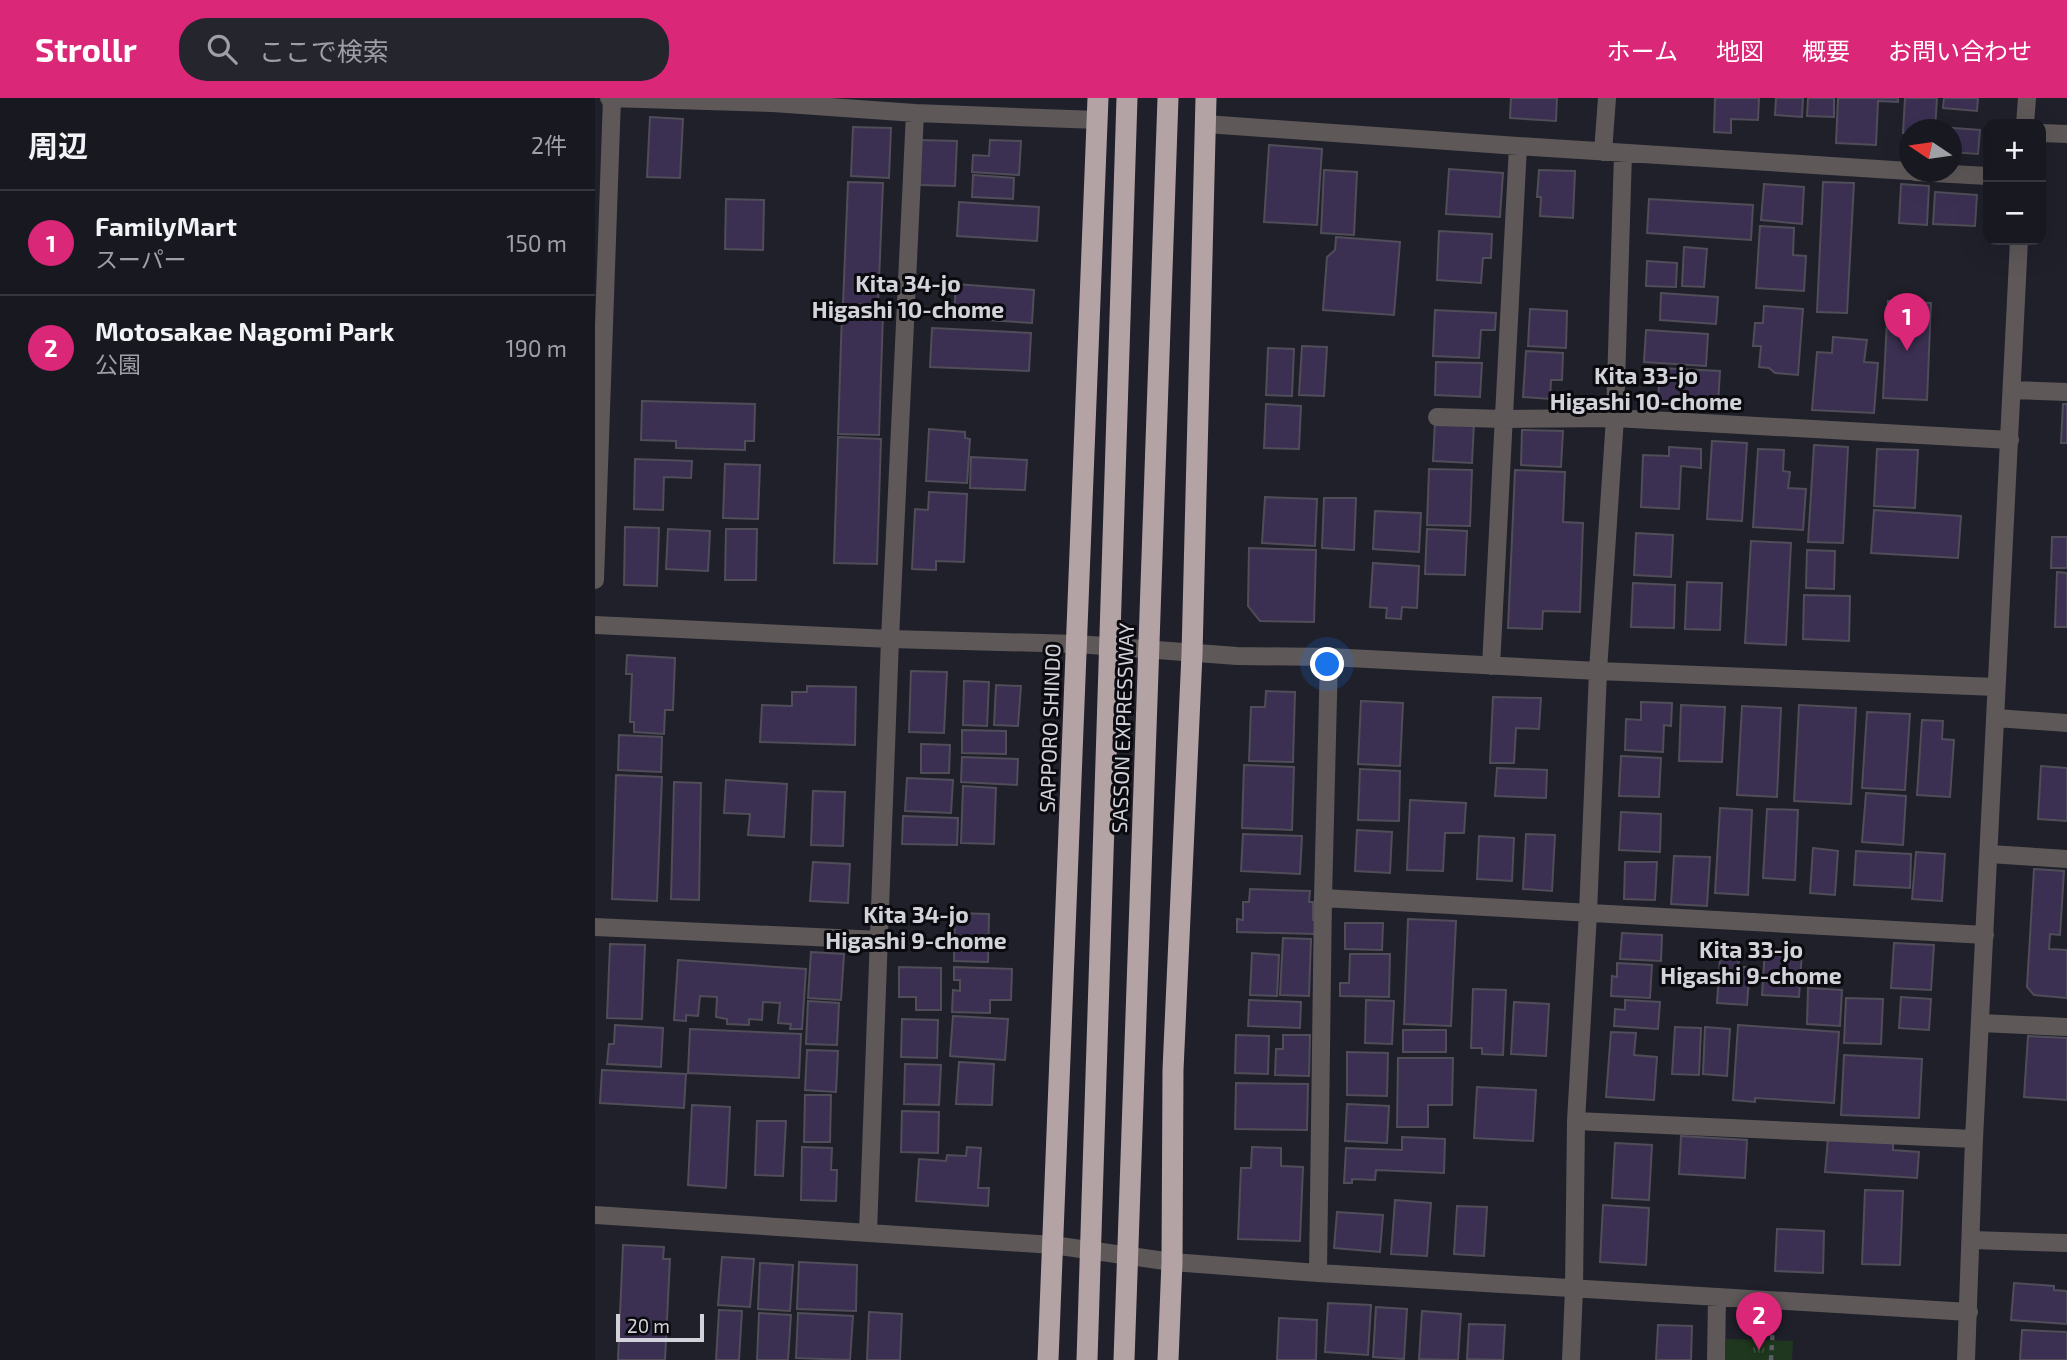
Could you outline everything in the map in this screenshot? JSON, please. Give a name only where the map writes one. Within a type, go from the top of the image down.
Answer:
[{"type":"highway","name":"SAPPORO SHINDO","points":[[1048,1360],[1098,98]]},
{"type":"highway","name":"SASSON EXPRESSWAY","points":[[1087,1360],[1127,98]]},
{"type":"highway","name":"SASSON EXPRESSWAY","points":[[1124,1360],[1168,98]]},
{"type":"highway","points":[[1168,1360],[1172,1262],[1173,1070],[1192,654],[1206,98]]},
{"type":"street","points":[[595,580],[600,285],[610,98],[773,100],[915,113],[1097,120]]},
{"type":"street","points":[[1603,152],[1607,98]]},
{"type":"street","points":[[2025,119],[2027,98]]},
{"type":"street","points":[[869,1232],[890,639],[915,113]]},
{"type":"street","points":[[1206,124],[1899,170]]},
{"type":"street","points":[[2046,133],[2067,134]]},
{"type":"street","points":[[1491,666],[1518,146]]},
{"type":"street","points":[[1571,1360],[1576,1121],[1598,671],[1615,418],[1623,153]]},
{"type":"street","points":[[1962,175],[1983,176]]},
{"type":"street","points":[[1966,1360],[2019,245]]},
{"type":"street","points":[[2012,390],[2067,392]]},
{"type":"street","points":[[1437,417],[1615,418],[2010,440]]},
{"type":"street","points":[[595,625],[890,639],[1077,644],[1192,654],[1329,657],[1996,687]]},
{"type":"street","points":[[1318,1273],[1329,657]]},
{"type":"street","points":[[1996,718],[2067,723]]},
{"type":"street","points":[[1990,854],[2067,859]]},
{"type":"street","points":[[1323,898],[1985,935]]},
{"type":"street","points":[[595,927],[880,940]]},
{"type":"street","points":[[1981,1023],[2067,1027]]},
{"type":"street","points":[[1576,1121],[1975,1139]]},
{"type":"street","points":[[595,1215],[1053,1245],[1172,1262],[1318,1273],[1969,1312]]},
{"type":"street","points":[[1972,1240],[2067,1243]]},
{"type":"street","points":[[1716,1360],[1717,1297]]},
{"type":"path","points":[[1771,1360],[1773,1324]]},
{"type":"green space","points":[[1726,1339],[1793,1341],[1792,1360],[1725,1360]]},
{"type":"building","points":[[1511,98],[1557,98],[1556,121],[1510,118]]},
{"type":"building","points":[[1715,98],[1759,98],[1758,120],[1731,119],[1731,133],[1714,132]]},
{"type":"building","points":[[1776,98],[1803,98],[1802,117],[1775,115]]},
{"type":"building","points":[[1808,98],[1834,98],[1834,117],[1807,116]]},
{"type":"building","points":[[1838,98],[1898,98],[1898,102],[1878,101],[1876,145],[1836,143]]},
{"type":"building","points":[[1905,98],[1937,98],[1936,119],[1904,119]]},
{"type":"building","points":[[1944,98],[1978,98],[1977,111],[1943,108]]},
{"type":"building","points":[[650,117],[683,119],[680,178],[647,177]]},
{"type":"building","points":[[853,127],[891,128],[889,178],[851,176]]},
{"type":"building","points":[[1962,129],[1980,130],[1978,154],[1962,153]]},
{"type":"building","points":[[921,140],[957,141],[955,186],[920,185]]},
{"type":"building","points":[[990,140],[1021,141],[1019,175],[972,172],[973,155],[989,156]]},
{"type":"building","points":[[1269,145],[1322,149],[1317,225],[1264,222]]},
{"type":"building","points":[[1449,169],[1503,173],[1500,217],[1446,214]]},
{"type":"building","points":[[1324,170],[1357,172],[1354,235],[1321,233]]},
{"type":"building","points":[[1539,170],[1575,171],[1573,218],[1540,216],[1541,197],[1537,197]]},
{"type":"building","points":[[973,175],[1014,178],[1013,199],[972,197]]},
{"type":"building","points":[[848,182],[883,183],[878,305],[843,304]]},
{"type":"building","points":[[1823,182],[1854,183],[1847,313],[1817,312]]},
{"type":"building","points":[[1764,184],[1804,187],[1802,224],[1761,220]]},
{"type":"building","points":[[1901,184],[1929,186],[1927,225],[1899,223]]},
{"type":"building","points":[[1935,192],[1977,195],[1975,226],[1933,224]]},
{"type":"building","points":[[726,199],[764,200],[763,250],[725,249]]},
{"type":"building","points":[[1649,199],[1753,205],[1751,240],[1647,233]]},
{"type":"building","points":[[959,202],[1039,207],[1037,241],[957,236]]},
{"type":"building","points":[[1760,226],[1794,228],[1793,255],[1806,256],[1804,291],[1756,288]]},
{"type":"building","points":[[1439,231],[1492,234],[1491,258],[1483,258],[1481,283],[1437,280]]},
{"type":"building","points":[[1336,237],[1400,242],[1394,315],[1323,310],[1327,257],[1335,250]]},
{"type":"building","points":[[1684,247],[1707,249],[1704,287],[1682,286]]},
{"type":"building","points":[[1647,261],[1677,263],[1676,287],[1646,286]]},
{"type":"building","points":[[956,284],[1034,290],[1032,323],[954,318]]},
{"type":"building","points":[[1661,293],[1718,297],[1716,324],[1660,320]]},
{"type":"building","points":[[1888,301],[1931,303],[1927,400],[1883,398]]},
{"type":"building","points":[[1764,306],[1803,309],[1798,375],[1775,373],[1769,368],[1759,367],[1761,346],[1753,346],[1755,323],[1763,323]]},
{"type":"building","points":[[1530,309],[1567,311],[1566,348],[1528,346]]},
{"type":"building","points":[[1435,310],[1496,313],[1495,330],[1481,330],[1479,358],[1433,356]]},
{"type":"building","points":[[842,313],[883,314],[879,435],[838,434]]},
{"type":"building","points":[[932,328],[1031,333],[1029,371],[930,367]]},
{"type":"building","points":[[1646,330],[1708,334],[1706,366],[1644,362]]},
{"type":"building","points":[[1833,337],[1867,340],[1864,362],[1878,363],[1874,413],[1812,410],[1817,352],[1832,353]]},
{"type":"building","points":[[1302,346],[1327,347],[1324,396],[1299,395]]},
{"type":"building","points":[[1268,348],[1294,349],[1292,396],[1266,395]]},
{"type":"building","points":[[1526,351],[1563,353],[1562,380],[1551,380],[1550,399],[1523,397]]},
{"type":"building","points":[[1436,362],[1482,363],[1480,397],[1435,395]]},
{"type":"building","points":[[1660,368],[1720,371],[1718,404],[1658,400]]},
{"type":"building","points":[[642,401],[755,404],[754,441],[745,441],[745,450],[676,448],[676,441],[641,440]]},
{"type":"building","points":[[1266,404],[1301,406],[1299,449],[1264,448]]},
{"type":"building","points":[[2063,404],[2067,404],[2067,443],[2061,443]]},
{"type":"building","points":[[1435,421],[1474,423],[1472,463],[1433,461]]},
{"type":"building","points":[[929,429],[965,432],[965,438],[970,439],[967,483],[926,481]]},
{"type":"building","points":[[1522,430],[1563,431],[1561,467],[1521,465]]},
{"type":"building","points":[[838,437],[881,439],[877,564],[834,563]]},
{"type":"building","points":[[1712,441],[1747,443],[1742,521],[1707,519]]},
{"type":"building","points":[[1814,445],[1848,447],[1843,543],[1808,542]]},
{"type":"building","points":[[1669,447],[1701,449],[1701,468],[1681,466],[1679,509],[1641,507],[1643,455],[1669,456]]},
{"type":"building","points":[[1758,449],[1784,450],[1783,471],[1790,472],[1788,488],[1806,489],[1803,530],[1753,527]]},
{"type":"building","points":[[1877,449],[1918,450],[1915,508],[1874,506]]},
{"type":"building","points":[[971,457],[1027,460],[1025,490],[970,488]]},
{"type":"building","points":[[635,459],[692,461],[691,478],[664,477],[663,510],[634,509]]},
{"type":"building","points":[[725,464],[760,465],[758,519],[723,518]]},
{"type":"building","points":[[1429,469],[1472,470],[1470,526],[1427,525]]},
{"type":"building","points":[[1515,470],[1565,472],[1563,522],[1583,523],[1580,612],[1543,611],[1542,629],[1508,628]]},
{"type":"building","points":[[929,492],[967,494],[964,562],[936,561],[936,570],[912,569],[915,509],[928,510]]},
{"type":"building","points":[[1265,497],[1317,499],[1315,546],[1262,543]]},
{"type":"building","points":[[1324,498],[1356,498],[1354,550],[1322,548]]},
{"type":"building","points":[[1874,510],[1961,516],[1958,558],[1871,553]]},
{"type":"building","points":[[1375,511],[1421,513],[1419,552],[1373,549]]},
{"type":"building","points":[[625,527],[659,528],[657,586],[624,585]]},
{"type":"building","points":[[668,529],[710,531],[708,571],[666,569]]},
{"type":"building","points":[[726,529],[757,529],[756,580],[725,580]]},
{"type":"building","points":[[1427,529],[1467,531],[1465,575],[1425,574]]},
{"type":"building","points":[[1636,533],[1673,535],[1671,577],[1634,575]]},
{"type":"building","points":[[2052,537],[2067,537],[2067,568],[2051,568]]},
{"type":"building","points":[[1751,541],[1791,543],[1786,645],[1745,643]]},
{"type":"building","points":[[1249,548],[1316,550],[1314,622],[1260,621],[1248,606]]},
{"type":"building","points":[[1807,550],[1835,551],[1834,589],[1806,588]]},
{"type":"building","points":[[1373,563],[1419,566],[1417,608],[1402,607],[1401,619],[1386,618],[1387,608],[1370,607]]},
{"type":"building","points":[[2057,572],[2067,573],[2067,627],[2055,627]]},
{"type":"building","points":[[1687,582],[1722,583],[1720,630],[1685,629]]},
{"type":"building","points":[[1633,583],[1675,585],[1674,628],[1631,627]]},
{"type":"building","points":[[1804,595],[1850,596],[1849,641],[1803,639]]},
{"type":"building","points":[[627,655],[675,658],[673,710],[665,710],[664,734],[634,732],[634,722],[630,722],[632,674],[626,674]]},
{"type":"building","points":[[911,671],[947,672],[944,733],[909,732]]},
{"type":"building","points":[[964,681],[989,682],[987,726],[963,725]]},
{"type":"building","points":[[996,685],[1021,686],[1018,726],[994,725]]},
{"type":"building","points":[[807,686],[856,687],[855,745],[760,742],[762,705],[792,706],[792,692],[807,692]]},
{"type":"building","points":[[1266,691],[1295,692],[1293,762],[1249,761],[1251,707],[1265,707]]},
{"type":"building","points":[[1493,697],[1541,698],[1539,729],[1516,728],[1514,763],[1490,763]]},
{"type":"building","points":[[1361,701],[1403,703],[1400,766],[1358,764]]},
{"type":"building","points":[[1641,702],[1672,703],[1671,726],[1664,725],[1663,752],[1625,750],[1626,719],[1641,720]]},
{"type":"building","points":[[1681,705],[1725,707],[1722,762],[1679,761]]},
{"type":"building","points":[[1799,705],[1856,708],[1851,804],[1794,801]]},
{"type":"building","points":[[1742,706],[1781,708],[1777,797],[1737,795]]},
{"type":"building","points":[[1867,712],[1910,714],[1905,790],[1862,788]]},
{"type":"building","points":[[1922,720],[1943,721],[1942,739],[1954,740],[1950,797],[1917,795]]},
{"type":"building","points":[[962,730],[1006,731],[1006,754],[962,753]]},
{"type":"building","points":[[619,735],[662,737],[661,772],[618,770]]},
{"type":"building","points":[[921,744],[950,745],[949,773],[921,773]]},
{"type":"building","points":[[1621,756],[1661,758],[1659,797],[1619,796]]},
{"type":"building","points":[[962,757],[1018,759],[1017,785],[961,782]]},
{"type":"building","points":[[1244,765],[1294,767],[1292,830],[1242,828]]},
{"type":"building","points":[[2041,766],[2067,768],[2067,821],[2038,819]]},
{"type":"building","points":[[1497,768],[1547,770],[1546,798],[1495,796]]},
{"type":"building","points":[[1360,769],[1400,771],[1399,821],[1358,820]]},
{"type":"building","points":[[616,775],[662,777],[657,901],[612,899]]},
{"type":"building","points":[[907,778],[953,780],[951,813],[905,811]]},
{"type":"building","points":[[726,780],[787,784],[784,837],[748,835],[750,814],[724,813]]},
{"type":"building","points":[[674,782],[701,783],[699,900],[671,899]]},
{"type":"building","points":[[963,786],[996,788],[994,844],[961,843]]},
{"type":"building","points":[[813,791],[845,792],[843,846],[811,845]]},
{"type":"building","points":[[1866,793],[1906,796],[1903,845],[1862,842]]},
{"type":"building","points":[[1410,800],[1466,803],[1464,833],[1445,833],[1443,871],[1407,870]]},
{"type":"building","points":[[1720,808],[1752,810],[1748,895],[1715,893]]},
{"type":"building","points":[[1767,809],[1798,810],[1795,880],[1763,878]]},
{"type":"building","points":[[1621,812],[1661,814],[1660,852],[1619,850]]},
{"type":"building","points":[[903,816],[958,818],[957,845],[902,844]]},
{"type":"building","points":[[1357,830],[1392,832],[1390,873],[1355,871]]},
{"type":"building","points":[[1243,834],[1302,836],[1300,874],[1241,871]]},
{"type":"building","points":[[1526,834],[1555,835],[1552,891],[1523,889]]},
{"type":"building","points":[[1479,836],[1514,838],[1512,881],[1477,879]]},
{"type":"building","points":[[1813,848],[1838,851],[1835,895],[1810,893]]},
{"type":"building","points":[[1856,851],[1911,854],[1910,888],[1854,885]]},
{"type":"building","points":[[1916,852],[1945,854],[1942,901],[1912,899]]},
{"type":"building","points":[[1674,856],[1710,857],[1707,906],[1671,904]]},
{"type":"building","points":[[813,862],[850,864],[848,903],[810,901]]},
{"type":"building","points":[[1625,862],[1657,862],[1655,900],[1624,899]]},
{"type":"building","points":[[2034,869],[2064,871],[2060,935],[2050,934],[2049,949],[2067,950],[2067,998],[2034,995],[2027,987]]},
{"type":"building","points":[[1250,889],[1310,891],[1309,902],[1313,902],[1313,920],[1316,920],[1315,934],[1237,932],[1237,919],[1243,920],[1243,902],[1249,902]]},
{"type":"building","points":[[955,913],[989,914],[988,962],[954,961]]},
{"type":"building","points":[[1408,919],[1456,921],[1451,1026],[1404,1024]]},
{"type":"building","points":[[1345,923],[1383,923],[1382,950],[1345,949]]},
{"type":"building","points":[[1622,933],[1662,935],[1661,961],[1620,959]]},
{"type":"building","points":[[1283,938],[1311,939],[1309,996],[1280,995]]},
{"type":"building","points":[[1894,943],[1934,945],[1931,990],[1891,988]]},
{"type":"building","points":[[610,944],[645,945],[642,1019],[607,1018]]},
{"type":"building","points":[[1765,949],[1802,951],[1799,997],[1762,995]]},
{"type":"building","points":[[811,952],[844,954],[841,1000],[808,998]]},
{"type":"building","points":[[1252,953],[1279,955],[1277,996],[1250,995]]},
{"type":"building","points":[[1350,954],[1390,954],[1389,997],[1340,996],[1340,983],[1349,983]]},
{"type":"building","points":[[1720,959],[1739,960],[1738,967],[1750,967],[1747,1005],[1717,1003]]},
{"type":"building","points":[[678,960],[806,969],[802,1029],[790,1029],[791,1024],[778,1023],[780,1003],[763,1002],[762,1020],[749,1019],[749,1025],[727,1024],[727,1019],[716,1017],[717,997],[700,996],[698,1016],[686,1015],[686,1021],[674,1020]]},
{"type":"building","points":[[1617,963],[1652,965],[1650,998],[1611,996],[1612,976],[1617,977]]},
{"type":"building","points":[[899,967],[941,968],[941,1010],[916,1010],[916,997],[899,997]]},
{"type":"building","points":[[954,967],[1012,969],[1011,1000],[990,1000],[990,1013],[952,1012],[953,990],[960,991],[960,980],[954,980]]},
{"type":"building","points":[[1808,988],[1842,990],[1840,1026],[1807,1024]]},
{"type":"building","points":[[1473,989],[1506,990],[1503,1055],[1482,1054],[1482,1048],[1471,1048]]},
{"type":"building","points":[[1901,997],[1931,999],[1929,1030],[1899,1028]]},
{"type":"building","points":[[1846,998],[1883,999],[1881,1044],[1844,1043]]},
{"type":"building","points":[[1249,1000],[1301,1002],[1300,1028],[1248,1026]]},
{"type":"building","points":[[1366,1000],[1394,1001],[1392,1044],[1365,1043]]},
{"type":"building","points":[[1625,1000],[1660,1002],[1658,1029],[1614,1026],[1615,1009],[1625,1010]]},
{"type":"building","points":[[808,1001],[839,1003],[837,1045],[806,1044]]},
{"type":"building","points":[[1514,1002],[1549,1004],[1546,1056],[1511,1054]]},
{"type":"building","points":[[953,1016],[1008,1019],[1005,1060],[950,1056]]},
{"type":"building","points":[[902,1019],[938,1020],[937,1058],[901,1057]]},
{"type":"building","points":[[615,1025],[663,1028],[661,1067],[607,1064],[609,1044],[614,1044]]},
{"type":"building","points":[[1738,1025],[1839,1032],[1834,1103],[1755,1098],[1755,1102],[1733,1100]]},
{"type":"building","points":[[1675,1027],[1701,1028],[1699,1075],[1672,1074]]},
{"type":"building","points":[[1705,1027],[1730,1029],[1727,1076],[1703,1074]]},
{"type":"building","points":[[690,1029],[801,1034],[799,1078],[688,1073]]},
{"type":"building","points":[[1403,1030],[1446,1030],[1446,1052],[1403,1052]]},
{"type":"building","points":[[1611,1032],[1636,1033],[1634,1055],[1657,1057],[1654,1100],[1606,1097]]},
{"type":"building","points":[[1236,1035],[1269,1036],[1268,1074],[1235,1073]]},
{"type":"building","points":[[1283,1035],[1310,1035],[1309,1076],[1275,1075],[1276,1049],[1283,1049]]},
{"type":"building","points":[[2028,1036],[2067,1038],[2067,1100],[2024,1097]]},
{"type":"building","points":[[807,1050],[838,1051],[836,1092],[805,1090]]},
{"type":"building","points":[[1347,1052],[1388,1053],[1387,1096],[1347,1095]]},
{"type":"building","points":[[1844,1055],[1922,1059],[1919,1118],[1841,1115]]},
{"type":"building","points":[[1398,1058],[1453,1058],[1452,1105],[1428,1105],[1428,1127],[1397,1127]]},
{"type":"building","points":[[959,1062],[994,1064],[992,1105],[956,1104]]},
{"type":"building","points":[[905,1064],[941,1065],[939,1105],[904,1104]]},
{"type":"building","points":[[602,1070],[686,1074],[684,1108],[600,1103]]},
{"type":"building","points":[[1236,1083],[1308,1084],[1307,1130],[1235,1129]]},
{"type":"building","points":[[1477,1087],[1536,1090],[1533,1141],[1474,1138]]},
{"type":"building","points":[[805,1095],[831,1095],[830,1142],[804,1142]]},
{"type":"building","points":[[1347,1104],[1389,1106],[1387,1143],[1345,1141]]},
{"type":"building","points":[[692,1105],[730,1107],[726,1188],[688,1185]]},
{"type":"building","points":[[902,1111],[939,1112],[938,1153],[901,1152]]},
{"type":"building","points":[[757,1121],[786,1121],[783,1176],[755,1175]]},
{"type":"building","points":[[1681,1136],[1747,1140],[1745,1178],[1679,1174]]},
{"type":"building","points":[[1402,1137],[1445,1139],[1444,1173],[1376,1170],[1375,1180],[1352,1179],[1352,1183],[1344,1183],[1346,1148],[1402,1150]]},
{"type":"building","points":[[1828,1138],[1893,1142],[1893,1150],[1919,1152],[1917,1178],[1825,1172]]},
{"type":"building","points":[[1615,1143],[1652,1145],[1649,1200],[1612,1198]]},
{"type":"building","points":[[802,1147],[832,1148],[831,1170],[837,1170],[836,1201],[801,1200]]},
{"type":"building","points":[[967,1147],[981,1148],[978,1188],[989,1188],[988,1206],[916,1201],[919,1159],[946,1161],[947,1155],[966,1156]]},
{"type":"building","points":[[1252,1147],[1281,1148],[1281,1166],[1303,1167],[1300,1241],[1238,1239],[1241,1168],[1251,1168]]},
{"type":"building","points":[[1865,1190],[1903,1191],[1900,1265],[1862,1264]]},
{"type":"building","points":[[1395,1200],[1431,1203],[1427,1256],[1391,1254]]},
{"type":"building","points":[[1603,1205],[1649,1208],[1646,1265],[1600,1262]]},
{"type":"building","points":[[1457,1206],[1487,1207],[1484,1256],[1454,1254]]},
{"type":"building","points":[[1337,1212],[1383,1215],[1380,1252],[1334,1248]]},
{"type":"building","points":[[1777,1229],[1824,1231],[1823,1273],[1775,1271]]},
{"type":"building","points":[[623,1245],[664,1247],[663,1259],[670,1259],[665,1360],[618,1360]]},
{"type":"building","points":[[722,1257],[754,1259],[750,1307],[718,1305]]},
{"type":"building","points":[[799,1262],[857,1265],[856,1311],[797,1309]]},
{"type":"building","points":[[760,1263],[793,1265],[790,1311],[758,1309]]},
{"type":"building","points":[[2014,1283],[2054,1286],[2054,1290],[2067,1291],[2067,1324],[2011,1320]]},
{"type":"building","points":[[1328,1303],[1371,1305],[1368,1355],[1325,1352]]},
{"type":"building","points":[[1376,1307],[1407,1309],[1404,1359],[1373,1357]]},
{"type":"building","points":[[719,1310],[742,1311],[739,1360],[716,1360]]},
{"type":"building","points":[[1422,1311],[1461,1314],[1458,1360],[1419,1359]]},
{"type":"building","points":[[869,1312],[902,1314],[900,1360],[867,1360]]},
{"type":"building","points":[[759,1313],[791,1315],[788,1360],[757,1360]]},
{"type":"building","points":[[798,1313],[853,1316],[850,1360],[796,1358]]},
{"type":"building","points":[[1279,1318],[1317,1320],[1316,1360],[1277,1360]]},
{"type":"building","points":[[1469,1324],[1505,1325],[1503,1360],[1467,1359]]},
{"type":"building","points":[[1658,1325],[1692,1326],[1691,1360],[1656,1360]]},
{"type":"building","points":[[2022,1330],[2067,1332],[2067,1360],[2020,1360]]},
{"type":"place","name":"FamilyMart","points":[[1907,351]]},
{"type":"place","name":"Motosakae Nagomi Park","points":[[1759,1350]]},
{"type":"district","name":"Kita 34-jo Higashi 10-chome","points":[[908,296]]},
{"type":"district","name":"Kita 33-jo Higashi 10-chome","points":[[1646,388]]},
{"type":"district","name":"Kita 34-jo Higashi 9-chome","points":[[916,927]]},
{"type":"district","name":"Kita 33-jo Higashi 9-chome","points":[[1751,962]]}]
